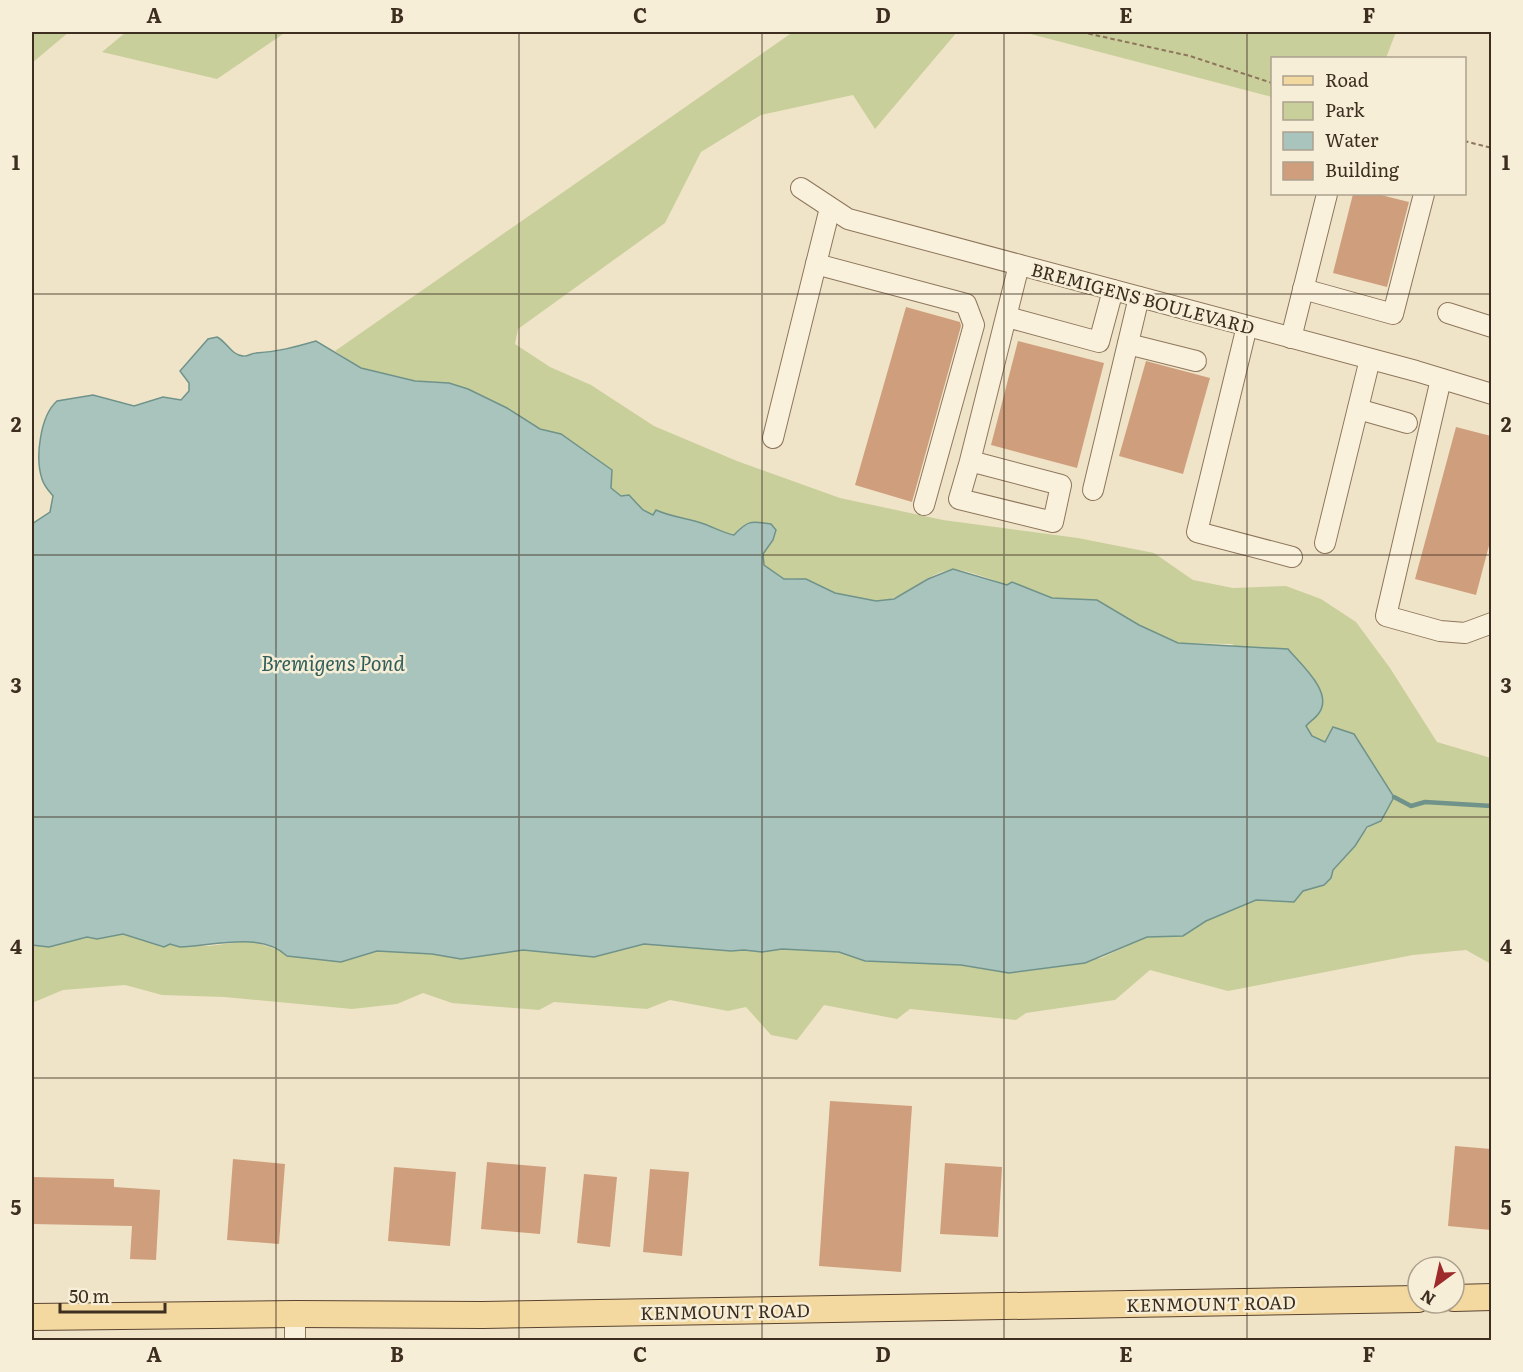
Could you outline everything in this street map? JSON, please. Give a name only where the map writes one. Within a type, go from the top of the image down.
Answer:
[{"type":"main road","points":[[1466,1298],[1491,1297]]},
{"type":"main road","name":"KENMOUNT ROAD","points":[[32,1317],[295,1314],[507,1315],[1406,1299]]},
{"type":"street","name":"BREMIGENS BOULEVARD","points":[[801,188],[848,219],[1370,359],[1491,394]]},
{"type":"street","points":[[1291,338],[1327,195]]},
{"type":"street","points":[[1303,289],[1393,314],[1424,195]]},
{"type":"street","points":[[773,438],[830,208]]},
{"type":"street","points":[[816,264],[966,304],[971,314],[974,326],[924,505]]},
{"type":"street","points":[[970,461],[1061,485],[1053,522],[959,499],[1019,265]]},
{"type":"street","points":[[1007,317],[1099,342],[1113,290]]},
{"type":"street","points":[[1093,490],[1139,297]]},
{"type":"street","points":[[1448,313],[1491,327]]},
{"type":"street","points":[[1247,326],[1197,532],[1292,557]]},
{"type":"street","points":[[1128,344],[1196,361]]},
{"type":"street","points":[[1325,543],[1370,359]]},
{"type":"street","points":[[1441,379],[1386,616],[1440,631],[1465,633],[1491,622]]},
{"type":"street","points":[[1358,409],[1407,423]]},
{"type":"street","points":[[295,1314],[295,1341]]},
{"type":"path","points":[[1082,32],[1190,56],[1271,83]]},
{"type":"path","points":[[1466,142],[1491,148]]},
{"type":"green space","points":[[32,32],[69,32],[32,63]]},
{"type":"green space","points":[[126,32],[286,32],[217,79],[102,52]]},
{"type":"green space","points":[[793,32],[957,32],[875,129],[853,95],[761,115],[701,152],[665,223],[518,329],[515,344],[550,367],[591,385],[654,426],[737,461],[840,498],[943,520],[1078,538],[1154,553],[1193,580],[1233,588],[1286,586],[1321,599],[1356,622],[1390,668],[1437,742],[1491,758],[1491,964],[1466,950],[1413,955],[1228,991],[1150,970],[1115,1000],[1026,1013],[1016,1020],[910,1009],[897,1019],[824,1005],[797,1040],[771,1035],[746,1007],[728,1011],[670,1000],[647,1009],[554,1002],[539,1010],[452,1003],[423,993],[397,1004],[352,1009],[224,997],[162,995],[125,985],[63,990],[32,1003],[32,945],[49,947],[87,937],[97,939],[123,934],[164,947],[170,944],[208,946],[250,941],[282,951],[341,962],[377,951],[432,954],[461,959],[523,950],[594,957],[644,944],[731,951],[762,952],[782,949],[839,952],[865,961],[961,965],[1009,973],[1101,958],[1147,937],[1183,935],[1206,921],[1256,900],[1294,902],[1303,891],[1329,879],[1333,870],[1373,822],[1325,742],[1312,736],[1306,726],[1320,712],[1232,644],[1178,643],[1139,625],[1097,600],[1052,598],[1013,582],[1008,585],[959,570],[944,571],[897,596],[877,601],[845,596],[804,580],[784,579],[764,565],[763,554],[773,540],[714,531],[702,523],[656,510],[653,515],[643,510],[629,495],[621,496],[611,488],[612,470],[561,434],[540,429],[507,408],[468,389],[449,383],[415,381],[361,368],[335,351]]},
{"type":"green space","points":[[1023,32],[1396,32],[1386,57],[1271,57],[1271,97]]},
{"type":"water","name":"Bremigens Pond","points":[[217,337],[235,353],[245,356],[316,341],[361,368],[415,381],[449,383],[468,389],[507,408],[540,429],[561,434],[612,470],[611,488],[621,496],[629,495],[643,510],[653,515],[656,510],[734,535],[750,523],[771,524],[776,530],[773,540],[763,554],[764,565],[784,579],[806,579],[835,593],[876,601],[894,599],[928,579],[953,569],[1007,585],[1012,582],[1052,598],[1097,600],[1139,625],[1178,643],[1288,649],[1314,679],[1322,696],[1319,713],[1306,726],[1312,736],[1325,742],[1333,727],[1354,734],[1394,797],[1381,821],[1367,827],[1355,846],[1333,870],[1331,878],[1324,885],[1303,891],[1294,902],[1256,900],[1206,921],[1183,936],[1147,937],[1085,963],[1009,973],[961,965],[865,961],[839,952],[782,949],[762,952],[731,951],[644,944],[594,957],[523,950],[461,959],[432,954],[377,951],[341,962],[287,956],[276,948],[250,942],[180,947],[170,944],[164,947],[123,934],[97,939],[87,937],[49,947],[32,945],[32,524],[50,512],[53,496],[42,479],[39,460],[40,438],[46,417],[57,401],[93,395],[134,406],[163,397],[181,400],[189,391],[189,383],[180,371],[208,339]]},
{"type":"building","points":[[1353,195],[1381,195],[1409,202],[1387,287],[1333,273]]},
{"type":"building","points":[[906,307],[960,322],[961,326],[912,502],[855,485]]},
{"type":"building","points":[[1018,341],[1104,363],[1077,468],[991,445]]},
{"type":"building","points":[[1146,361],[1210,378],[1183,474],[1119,456]]},
{"type":"building","points":[[1456,427],[1491,436],[1491,538],[1476,595],[1415,579]]},
{"type":"building","points":[[830,1101],[912,1106],[901,1272],[819,1266]]},
{"type":"building","points":[[1455,1146],[1491,1149],[1491,1230],[1448,1226]]},
{"type":"building","points":[[233,1159],[285,1164],[279,1244],[227,1240]]},
{"type":"building","points":[[487,1162],[546,1167],[540,1234],[481,1229]]},
{"type":"building","points":[[945,1163],[1002,1167],[998,1237],[940,1234]]},
{"type":"building","points":[[394,1167],[456,1172],[450,1246],[388,1241]]},
{"type":"building","points":[[650,1169],[689,1172],[682,1256],[643,1252]]},
{"type":"building","points":[[584,1174],[617,1177],[610,1247],[577,1243]]},
{"type":"building","points":[[32,1177],[114,1179],[114,1187],[160,1190],[156,1260],[130,1259],[132,1226],[32,1224]]},
{"type":"waterway","points":[[1394,797],[1411,806],[1425,802],[1492,806]]}]
